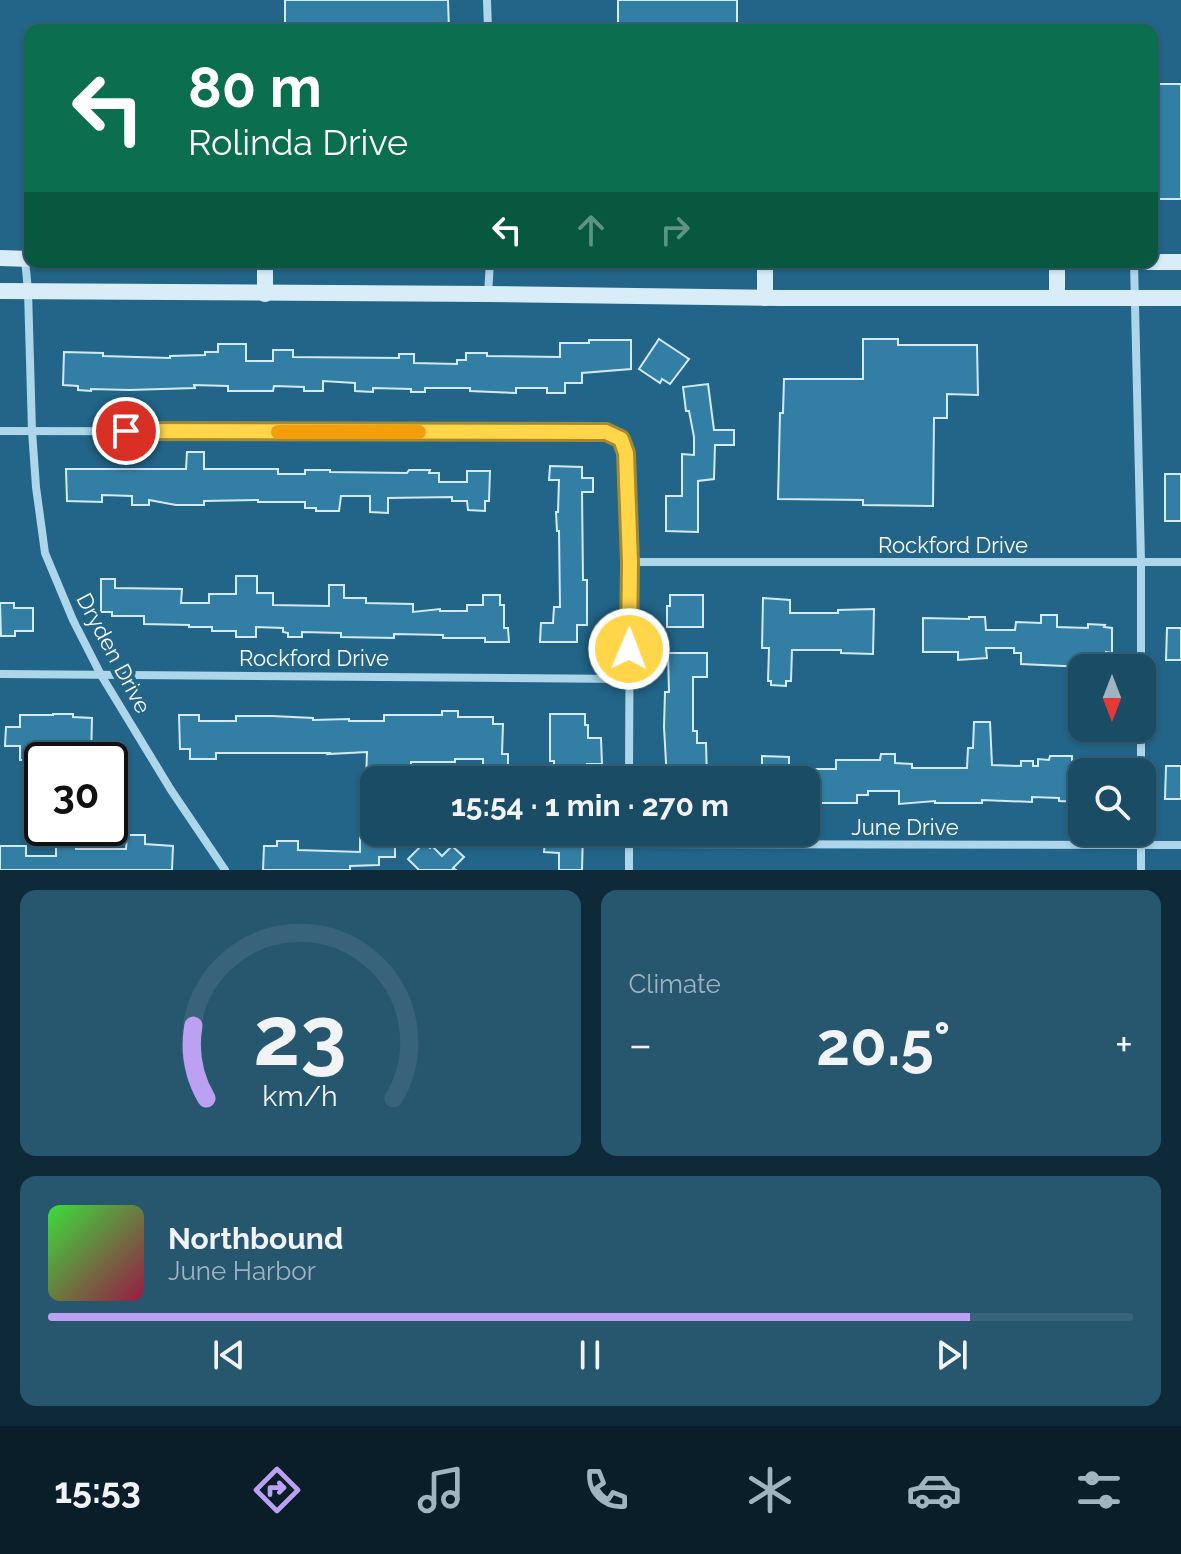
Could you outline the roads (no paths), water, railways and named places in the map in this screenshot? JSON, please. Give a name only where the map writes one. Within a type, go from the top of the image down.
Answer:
[{"type":"main road","points":[[0,258],[24,259]]},
{"type":"main road","points":[[1158,262],[1181,262]]},
{"type":"main road","points":[[265,268],[265,294]]},
{"type":"main road","points":[[765,268],[765,298]]},
{"type":"main road","points":[[1057,268],[1057,298]]},
{"type":"main road","points":[[0,291],[765,298],[1181,298]]},
{"type":"street","points":[[487,0],[488,24]]},
{"type":"street","name":"Dryden Drive","points":[[28,268],[32,431],[45,553],[73,620],[101,675],[171,790],[225,870]]},
{"type":"street","points":[[488,294],[490,268]]},
{"type":"street","points":[[1134,268],[1141,654]]},
{"type":"street","points":[[0,431],[606,432],[621,439],[626,453],[630,562],[629,766]]},
{"type":"street","name":"Rockford Drive","points":[[630,562],[1181,562]]},
{"type":"street","name":"Rockford Drive","points":[[0,674],[628,679]]},
{"type":"street","name":"June Drive","points":[[820,844],[1068,845]]},
{"type":"street","name":"June Drive","points":[[1156,845],[1181,845]]},
{"type":"street","points":[[629,846],[629,870]]},
{"type":"street","points":[[1141,846],[1141,870]]}]
